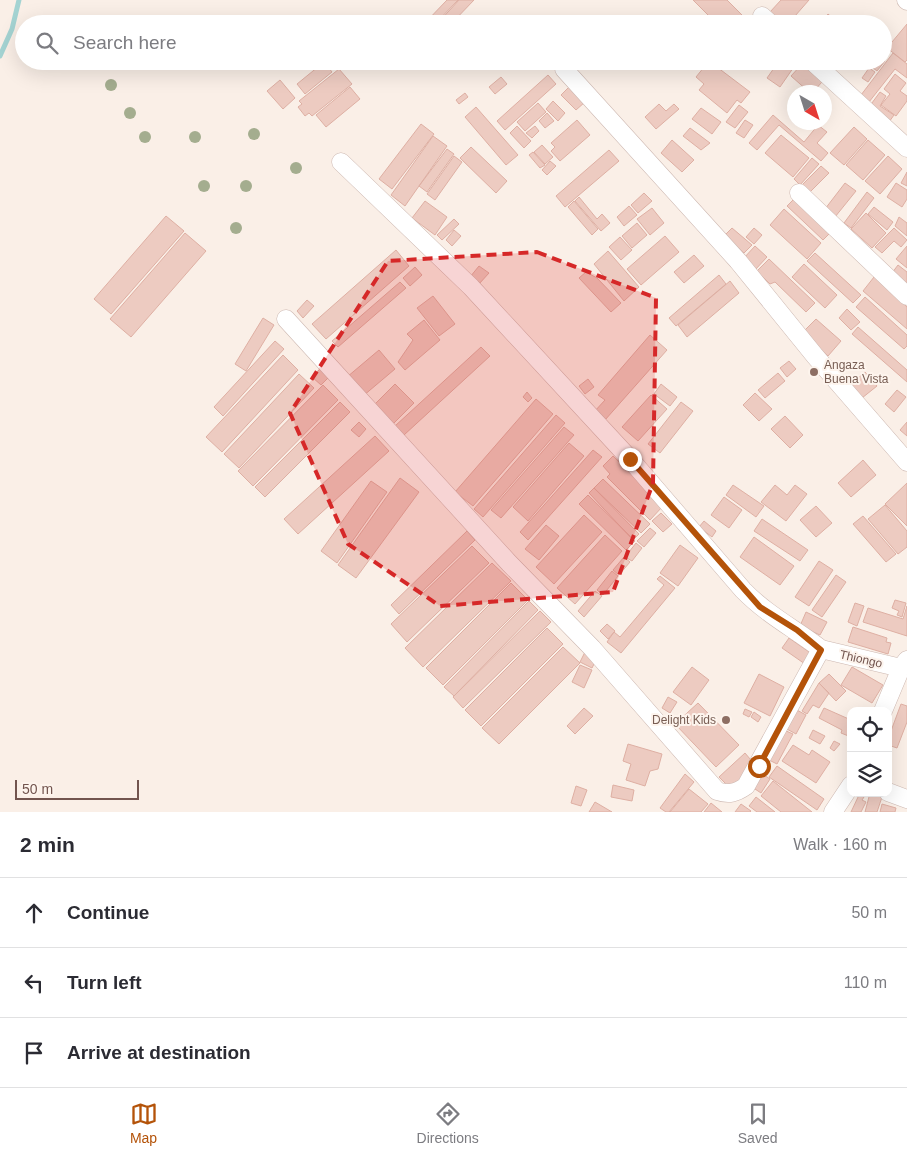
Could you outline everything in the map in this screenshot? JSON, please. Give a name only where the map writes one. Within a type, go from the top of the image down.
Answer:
[{"type":"street","points":[[564,70],[738,261],[815,356],[907,462]]},
{"type":"street","points":[[822,70],[907,148]]},
{"type":"street","points":[[286,319],[509,563],[592,648],[717,791],[727,794],[738,792],[746,786],[821,650],[797,630],[760,607],[748,596],[630,459],[471,287],[341,162]]},
{"type":"street","points":[[800,193],[907,296]]},
{"type":"street","name":"Thiongo","points":[[821,650],[904,664]]},
{"type":"street","points":[[885,707],[904,664]]},
{"type":"street","points":[[833,812],[847,792]]},
{"type":"street","points":[[892,793],[907,799]]},
{"type":"highlighted area","points":[[537,252],[656,298],[653,483],[613,592],[440,606],[348,544],[290,413],[388,261]]},
{"type":"building","points":[[447,0],[458,0],[444,15],[433,15]]},
{"type":"building","points":[[459,0],[474,0],[460,15],[445,15]]},
{"type":"building","points":[[693,0],[727,0],[742,15],[708,15]]},
{"type":"building","points":[[781,0],[809,0],[796,15],[773,15],[770,12]]},
{"type":"building","points":[[907,24],[907,60],[905,62],[892,52],[892,42]]},
{"type":"building","points":[[893,53],[907,64],[907,78],[895,69],[869,102],[861,95],[880,70],[892,70]]},
{"type":"building","points":[[314,70],[330,70],[332,72],[305,94],[297,84]]},
{"type":"building","points":[[338,70],[352,84],[312,116],[309,113],[305,116],[298,107],[302,104],[299,101]]},
{"type":"building","points":[[702,70],[721,70],[750,92],[741,103],[737,100],[727,113],[699,90],[704,84],[696,77]]},
{"type":"building","points":[[773,70],[792,70],[780,87],[767,78]]},
{"type":"building","points":[[796,70],[809,70],[822,82],[819,85],[801,85],[791,76]]},
{"type":"building","points":[[868,70],[875,72],[868,82],[862,78]]},
{"type":"building","points":[[895,74],[906,83],[900,91],[907,96],[907,101],[896,116],[881,105],[890,94],[884,89]]},
{"type":"building","points":[[548,75],[556,84],[505,130],[497,121]]},
{"type":"building","points":[[501,77],[507,84],[495,94],[489,87]]},
{"type":"building","points":[[280,80],[295,98],[283,109],[267,91]]},
{"type":"building","points":[[570,86],[585,102],[576,110],[561,95]]},
{"type":"building","points":[[350,87],[360,99],[326,127],[316,115]]},
{"type":"building","points":[[880,92],[886,96],[880,106],[894,115],[889,122],[869,107]]},
{"type":"building","points":[[465,93],[468,97],[459,104],[456,100]]},
{"type":"building","points":[[553,101],[565,113],[558,121],[546,109]]},
{"type":"building","points":[[538,103],[546,112],[525,131],[517,122]]},
{"type":"building","points":[[659,104],[666,111],[674,104],[679,109],[656,129],[645,117]]},
{"type":"building","points":[[739,105],[748,112],[735,128],[726,122]]},
{"type":"building","points":[[476,107],[518,155],[506,165],[465,117]]},
{"type":"building","points":[[701,108],[721,122],[712,134],[692,119]]},
{"type":"building","points":[[547,113],[554,121],[545,128],[539,121]]},
{"type":"building","points":[[773,115],[787,127],[787,130],[790,130],[804,142],[814,130],[824,130],[827,132],[817,143],[828,153],[821,161],[779,125],[757,150],[749,143]]},
{"type":"building","points":[[577,120],[590,135],[560,161],[551,151],[555,147],[551,143]]},
{"type":"building","points":[[745,120],[753,125],[744,138],[736,133]]},
{"type":"building","points":[[421,124],[434,134],[392,189],[379,179]]},
{"type":"building","points":[[517,126],[531,141],[524,148],[510,133]]},
{"type":"building","points":[[535,126],[539,131],[532,138],[526,133]]},
{"type":"building","points":[[854,127],[867,139],[844,165],[830,153]]},
{"type":"building","points":[[690,128],[710,143],[701,150],[683,136]]},
{"type":"building","points":[[781,135],[809,158],[793,177],[765,153]]},
{"type":"building","points":[[433,136],[447,146],[405,206],[391,195]]},
{"type":"building","points":[[672,140],[694,160],[682,172],[661,153]]},
{"type":"building","points":[[868,140],[885,155],[863,180],[846,165]]},
{"type":"building","points":[[542,145],[553,157],[545,164],[534,152]]},
{"type":"building","points":[[471,147],[507,181],[496,193],[460,158]]},
{"type":"building","points":[[447,149],[454,154],[427,192],[419,186]]},
{"type":"building","points":[[609,150],[619,161],[565,207],[556,196]]},
{"type":"building","points":[[533,152],[545,165],[540,168],[529,155]]},
{"type":"building","points":[[454,156],[462,162],[435,200],[427,194]]},
{"type":"building","points":[[888,156],[902,169],[880,194],[865,181]]},
{"type":"building","points":[[812,158],[819,164],[800,185],[794,179]]},
{"type":"building","points":[[550,161],[556,166],[547,175],[542,170]]},
{"type":"building","points":[[821,166],[829,173],[810,192],[802,185]]},
{"type":"building","points":[[907,172],[907,186],[901,183]]},
{"type":"building","points":[[845,183],[856,191],[835,217],[825,209]]},
{"type":"building","points":[[896,183],[907,190],[907,199],[902,207],[887,197]]},
{"type":"building","points":[[867,192],[874,198],[851,228],[844,223]]},
{"type":"building","points":[[644,193],[652,201],[638,213],[631,205]]},
{"type":"building","points":[[579,197],[597,219],[602,214],[610,223],[601,231],[575,201]]},
{"type":"building","points":[[795,198],[831,232],[823,240],[787,206]]},
{"type":"building","points":[[425,201],[447,217],[435,235],[412,218]]},
{"type":"building","points":[[574,201],[598,229],[592,235],[568,207]]},
{"type":"building","points":[[629,206],[637,215],[624,226],[617,217]]},
{"type":"building","points":[[874,207],[893,222],[887,230],[868,214]]},
{"type":"building","points":[[652,208],[664,223],[650,235],[637,219]]},
{"type":"building","points":[[784,209],[821,243],[807,259],[770,225]]},
{"type":"building","points":[[866,213],[886,233],[872,248],[851,229]]},
{"type":"building","points":[[166,216],[184,231],[111,314],[94,299]]},
{"type":"building","points":[[899,217],[907,223],[907,236],[895,226]]},
{"type":"building","points":[[454,219],[459,224],[442,240],[437,235]]},
{"type":"building","points":[[637,223],[647,235],[632,248],[622,236]]},
{"type":"building","points":[[732,228],[752,245],[744,253],[724,236]]},
{"type":"building","points":[[754,228],[762,235],[754,244],[746,237]]},
{"type":"building","points":[[894,228],[907,240],[901,247],[894,241],[882,253],[875,247]]},
{"type":"building","points":[[454,230],[461,236],[452,246],[446,240]]},
{"type":"building","points":[[185,233],[206,251],[131,337],[110,319]]},
{"type":"building","points":[[665,236],[679,252],[641,285],[627,269]]},
{"type":"building","points":[[620,237],[632,250],[621,260],[609,247]]},
{"type":"building","points":[[755,246],[767,257],[755,270],[743,259]]},
{"type":"building","points":[[907,246],[907,268],[896,259]]},
{"type":"building","points":[[396,250],[409,266],[326,339],[312,324]]},
{"type":"building","points":[[608,251],[639,287],[624,301],[594,264]]},
{"type":"building","points":[[815,253],[861,295],[853,303],[807,261]]},
{"type":"building","points":[[694,255],[704,266],[684,283],[674,272]]},
{"type":"building","points":[[769,259],[815,303],[806,312],[775,282],[770,284],[757,271]]},
{"type":"building","points":[[804,264],[837,295],[825,308],[792,277]]},
{"type":"building","points":[[898,265],[907,272],[907,285],[892,273]]},
{"type":"building","points":[[479,266],[489,273],[479,284],[470,277]]},
{"type":"building","points":[[415,267],[422,275],[410,286],[403,278]]},
{"type":"building","points":[[586,272],[597,278],[621,303],[611,312],[579,278]]},
{"type":"building","points":[[719,275],[726,284],[676,326],[669,318]]},
{"type":"building","points":[[874,277],[907,307],[907,329],[863,291]]},
{"type":"building","points":[[730,281],[739,293],[687,337],[678,325]]},
{"type":"building","points":[[400,282],[406,288],[338,347],[332,341]]},
{"type":"building","points":[[433,296],[455,324],[439,336],[417,308]]},
{"type":"building","points":[[865,297],[907,335],[907,346],[904,349],[856,307]]},
{"type":"building","points":[[307,300],[314,306],[303,318],[297,311]]},
{"type":"building","points":[[847,309],[860,322],[851,330],[839,318]]},
{"type":"building","points":[[263,318],[274,325],[246,371],[235,364]]},
{"type":"building","points":[[816,319],[841,341],[828,356],[802,333]]},
{"type":"building","points":[[424,320],[440,340],[405,370],[398,362],[413,340],[407,334]]},
{"type":"building","points":[[858,327],[907,370],[907,382],[852,334]]},
{"type":"building","points":[[650,335],[667,350],[605,420],[594,412],[605,400],[598,395]]},
{"type":"building","points":[[275,341],[284,349],[223,416],[214,407]]},
{"type":"building","points":[[481,347],[490,356],[404,435],[395,426]]},
{"type":"building","points":[[379,350],[395,369],[363,396],[347,377]]},
{"type":"building","points":[[283,355],[298,370],[222,452],[206,437]]},
{"type":"building","points":[[789,361],[796,369],[787,377],[780,368]]},
{"type":"building","points":[[320,369],[328,378],[321,385],[312,377]]},
{"type":"building","points":[[865,372],[877,386],[862,398],[851,384]]},
{"type":"building","points":[[778,373],[785,381],[765,398],[758,390]]},
{"type":"building","points":[[299,374],[314,388],[239,468],[224,454]]},
{"type":"building","points":[[588,379],[594,387],[585,394],[579,386]]},
{"type":"building","points":[[395,384],[414,403],[393,424],[374,405]]},
{"type":"building","points":[[661,384],[677,397],[670,406],[654,394]]},
{"type":"building","points":[[323,385],[338,400],[253,486],[238,471]]},
{"type":"building","points":[[897,390],[906,397],[894,412],[885,404]]},
{"type":"building","points":[[527,392],[532,398],[528,402],[523,397]]},
{"type":"building","points":[[755,393],[772,409],[759,421],[743,405]]},
{"type":"building","points":[[651,395],[667,409],[638,441],[622,427]]},
{"type":"building","points":[[536,399],[553,414],[473,506],[455,492]]},
{"type":"building","points":[[340,402],[350,412],[265,497],[255,487]]},
{"type":"building","points":[[681,402],[693,411],[660,453],[648,444]]},
{"type":"building","points":[[556,415],[565,423],[483,517],[474,509]]},
{"type":"building","points":[[785,416],[803,435],[790,448],[771,429]]},
{"type":"building","points":[[359,422],[366,429],[359,437],[351,430]]},
{"type":"building","points":[[907,422],[907,436],[900,430]]},
{"type":"building","points":[[564,427],[574,435],[501,518],[491,510]]},
{"type":"building","points":[[375,436],[389,451],[298,534],[284,519]]},
{"type":"building","points":[[569,443],[584,456],[528,521],[513,507]]},
{"type":"building","points":[[593,450],[602,457],[528,540],[520,532]]},
{"type":"building","points":[[613,456],[663,506],[650,520],[607,477],[610,474],[603,466]]},
{"type":"building","points":[[863,460],[876,475],[851,497],[838,483]]},
{"type":"building","points":[[400,478],[419,492],[356,578],[338,565]]},
{"type":"building","points":[[603,479],[650,524],[641,533],[594,488]]},
{"type":"building","points":[[371,481],[387,492],[337,563],[321,551]]},
{"type":"building","points":[[907,483],[907,526],[885,504]]},
{"type":"building","points":[[733,485],[764,506],[756,517],[726,495]]},
{"type":"building","points":[[775,485],[787,495],[795,485],[807,494],[786,521],[761,502]]},
{"type":"building","points":[[594,488],[639,534],[633,540],[589,493]]},
{"type":"building","points":[[588,495],[635,541],[626,550],[579,504]]},
{"type":"building","points":[[724,497],[742,510],[729,528],[711,515]]},
{"type":"building","points":[[885,505],[907,531],[907,547],[898,554],[868,519]]},
{"type":"building","points":[[816,506],[832,523],[816,537],[800,520]]},
{"type":"building","points":[[661,513],[672,524],[663,532],[652,521]]},
{"type":"building","points":[[584,515],[602,532],[554,584],[536,567]]},
{"type":"building","points":[[863,516],[896,554],[886,562],[853,524]]},
{"type":"building","points":[[762,519],[808,550],[800,561],[754,531]]},
{"type":"building","points":[[704,521],[716,531],[712,537],[699,527]]},
{"type":"building","points":[[546,525],[559,536],[539,560],[525,549]]},
{"type":"building","points":[[650,528],[656,533],[644,547],[637,541]]},
{"type":"building","points":[[467,531],[475,540],[399,614],[391,605]]},
{"type":"building","points":[[605,535],[622,551],[575,604],[557,588]]},
{"type":"building","points":[[754,537],[794,566],[780,585],[740,557]]},
{"type":"building","points":[[636,543],[642,548],[632,561],[625,557]]},
{"type":"building","points":[[680,545],[698,558],[678,586],[660,573]]},
{"type":"building","points":[[472,546],[489,563],[407,642],[391,624]]},
{"type":"building","points":[[624,557],[630,562],[619,575],[613,570]]},
{"type":"building","points":[[819,561],[833,570],[809,606],[795,597]]},
{"type":"building","points":[[492,563],[511,581],[423,667],[405,648]]},
{"type":"building","points":[[612,571],[618,576],[603,595],[597,590]]},
{"type":"building","points":[[836,575],[846,582],[822,617],[812,610]]},
{"type":"building","points":[[660,576],[675,588],[621,653],[607,642],[614,632],[620,637],[664,585],[657,579]]},
{"type":"building","points":[[511,583],[528,600],[443,685],[426,668]]},
{"type":"building","points":[[595,591],[602,596],[584,617],[578,611]]},
{"type":"building","points":[[895,600],[906,603],[902,617],[897,615],[899,611],[892,608]]},
{"type":"building","points":[[529,601],[538,610],[454,696],[444,687]]},
{"type":"building","points":[[855,603],[864,606],[857,626],[848,622]]},
{"type":"building","points":[[907,606],[907,636],[863,622],[868,608],[903,619]]},
{"type":"building","points":[[540,611],[551,622],[463,708],[453,697]]},
{"type":"building","points":[[806,612],[827,622],[820,635],[800,626]]},
{"type":"building","points":[[607,624],[615,631],[608,639],[600,631]]},
{"type":"building","points":[[853,627],[887,638],[886,642],[891,643],[888,654],[848,642]]},
{"type":"building","points":[[547,628],[563,644],[481,726],[465,710]]},
{"type":"building","points":[[789,638],[812,654],[805,664],[782,648]]},
{"type":"building","points":[[563,647],[580,663],[499,744],[482,728]]},
{"type":"building","points":[[585,652],[597,658],[592,668],[580,662]]},
{"type":"building","points":[[580,665],[592,670],[584,688],[572,682]]},
{"type":"building","points":[[692,667],[709,680],[691,705],[673,692]]},
{"type":"building","points":[[852,667],[883,685],[872,703],[841,685]]},
{"type":"building","points":[[759,674],[784,687],[770,716],[744,703]]},
{"type":"building","points":[[829,674],[846,691],[836,701],[819,683]]},
{"type":"building","points":[[819,683],[829,693],[819,708],[813,705],[807,714],[802,711]]},
{"type":"building","points":[[668,697],[677,702],[670,713],[662,708]]},
{"type":"building","points":[[698,703],[739,745],[716,767],[675,724]]},
{"type":"building","points":[[901,704],[907,706],[907,722],[897,748],[892,746],[892,728]]},
{"type":"building","points":[[584,708],[593,716],[575,734],[567,726]]},
{"type":"building","points":[[824,708],[847,718],[847,735],[841,733],[842,730],[819,718]]},
{"type":"building","points":[[745,709],[752,712],[749,717],[743,714]]},
{"type":"building","points":[[795,709],[806,715],[796,734],[785,728]]},
{"type":"building","points":[[754,712],[761,717],[758,722],[751,717]]},
{"type":"building","points":[[784,730],[793,734],[777,764],[769,760]]},
{"type":"building","points":[[813,730],[825,736],[820,744],[809,738]]},
{"type":"building","points":[[834,741],[840,744],[834,751],[830,748]]},
{"type":"building","points":[[628,744],[662,754],[658,769],[650,771],[645,786],[626,780],[631,764],[623,761]]},
{"type":"building","points":[[793,745],[809,755],[812,750],[830,762],[816,783],[782,761]]},
{"type":"building","points":[[745,753],[756,766],[731,789],[719,777]]},
{"type":"building","points":[[777,766],[824,799],[817,810],[769,777]]},
{"type":"building","points":[[761,773],[770,779],[761,793],[752,787]]},
{"type":"building","points":[[685,774],[694,782],[669,812],[666,812],[660,808]]},
{"type":"building","points":[[773,781],[812,812],[781,812],[761,796]]},
{"type":"building","points":[[613,785],[634,790],[632,801],[611,797]]},
{"type":"building","points":[[576,786],[587,790],[581,806],[571,803]]},
{"type":"building","points":[[689,789],[708,804],[701,812],[670,812]]},
{"type":"building","points":[[756,797],[775,812],[757,812],[749,806]]},
{"type":"building","points":[[858,797],[864,797],[862,800],[866,802],[861,812],[851,812]]},
{"type":"building","points":[[869,797],[882,797],[877,812],[865,812]]},
{"type":"building","points":[[595,802],[612,812],[589,812]]},
{"type":"building","points":[[711,803],[722,812],[704,812]]},
{"type":"building","points":[[741,804],[751,811],[735,812]]},
{"type":"building","points":[[882,804],[896,808],[895,812],[880,812]]},
{"type":"waterway","points":[[15,15],[19,0]]},
{"type":"waterway","points":[[0,56],[12,29],[15,17]]},
{"type":"place","name":"Angaza Buena Vista","points":[[814,372]]},
{"type":"place","name":"Delight Kids","points":[[726,720]]},
{"type":"route","points":[[630,459],[743,590],[760,607],[797,630],[821,650],[759,766]]}]
